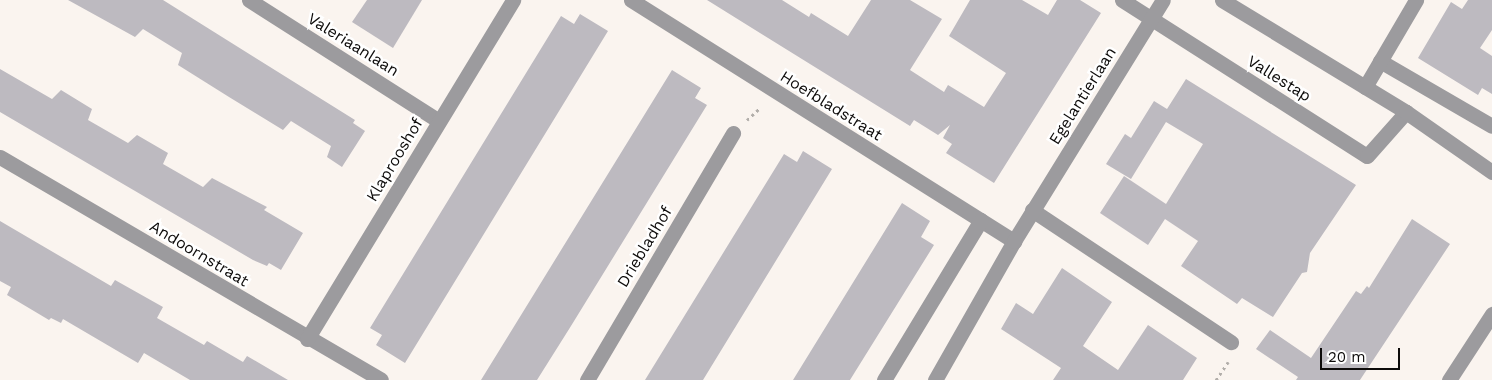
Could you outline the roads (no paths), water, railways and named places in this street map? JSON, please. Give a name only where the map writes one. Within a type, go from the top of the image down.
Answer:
[{"type":"street","name":"Valeriaanlaan","points":[[249,0],[439,120]]},
{"type":"street","name":"Klaprooshof","points":[[307,339],[513,0]]},
{"type":"street","name":"Hoefbladstraat","points":[[631,0],[776,93],[1014,240]]},
{"type":"street","name":"Vallestap","points":[[1122,0],[1368,156],[1406,112]]},
{"type":"street","name":"Egelantierlaan","points":[[935,380],[1032,210],[1163,0]]},
{"type":"street","points":[[1222,0],[1406,112],[1492,172]]},
{"type":"street","points":[[1366,87],[1416,0]]},
{"type":"street","points":[[1380,61],[1492,126]]},
{"type":"street","name":"Driebladhof","points":[[587,380],[733,132]]},
{"type":"street","name":"Andoornstraat","points":[[0,157],[307,339],[382,380]]},
{"type":"street","points":[[1032,210],[1231,342]]},
{"type":"street","points":[[884,380],[981,220]]},
{"type":"street","points":[[1449,380],[1492,314]]}]
